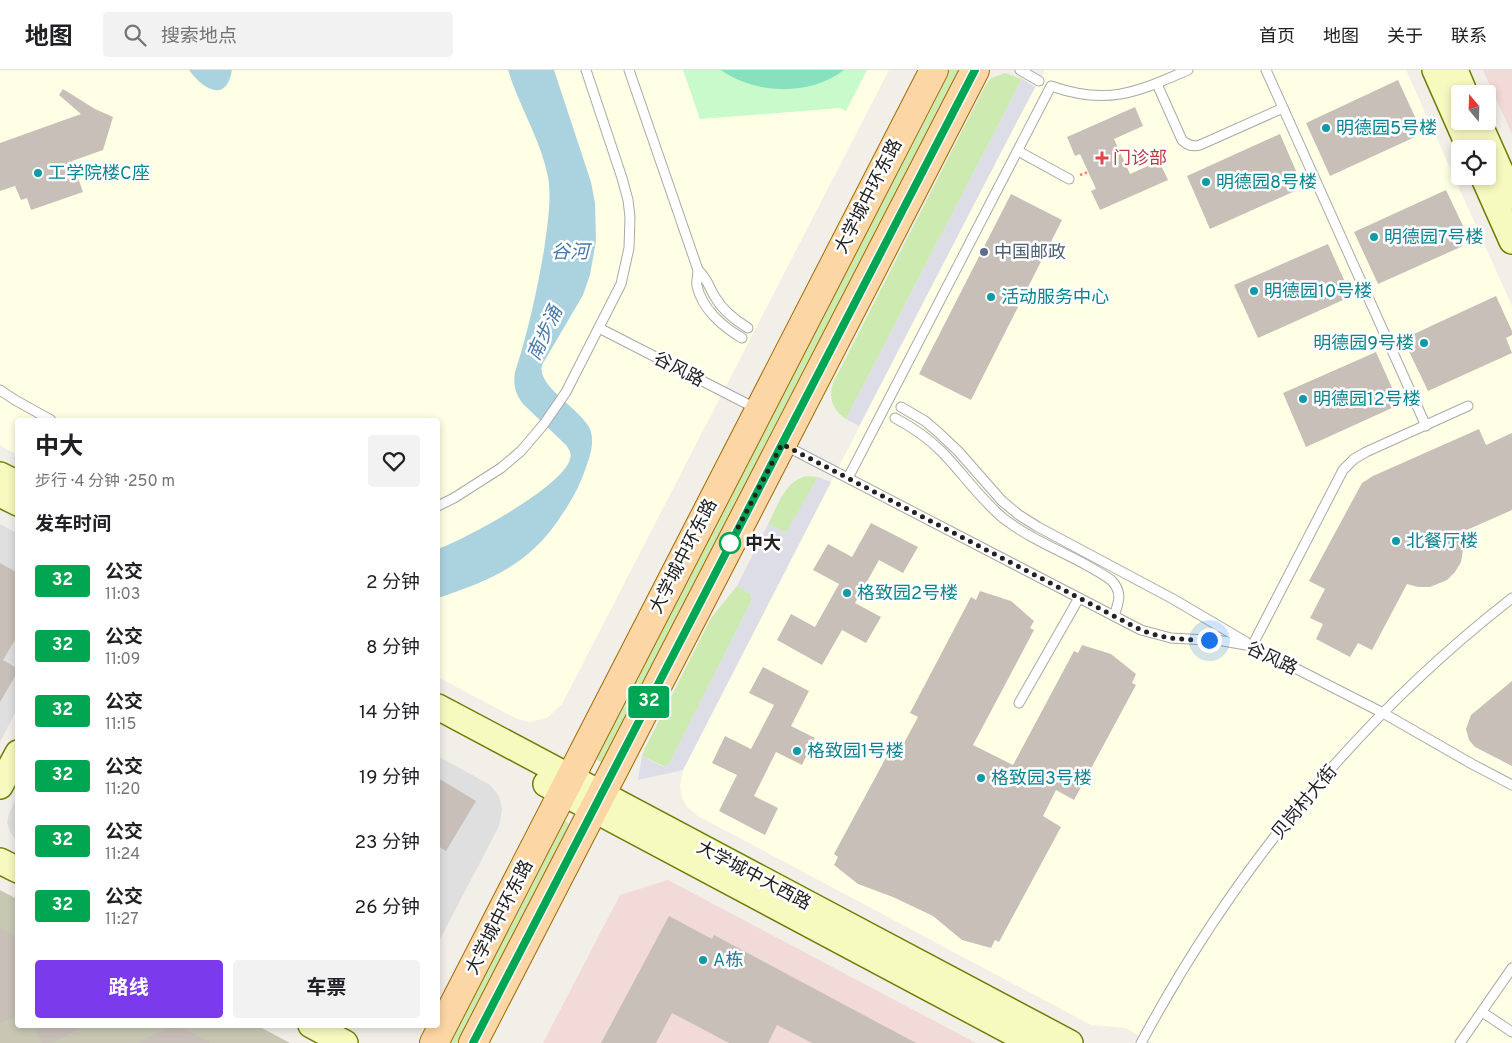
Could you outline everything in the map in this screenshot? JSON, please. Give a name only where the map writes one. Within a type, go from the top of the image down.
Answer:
[{"type":"main road","name":"大学城中环东路","points":[[434,1043],[934,70]]},
{"type":"main road","name":"大学城中环东路","points":[[473,1043],[975,70]]},
{"type":"main road","points":[[1435,70],[1466,140]]},
{"type":"main road","points":[[1455,70],[1461,85]]},
{"type":"main road","points":[[1482,130],[1512,198]]},
{"type":"main road","points":[[1487,185],[1512,241]]},
{"type":"main road","points":[[0,474],[15,482]]},
{"type":"main road","points":[[0,494],[15,502]]},
{"type":"main road","name":"大学城中大西路","points":[[440,708],[566,785],[1032,1043]]},
{"type":"main road","name":"大学城中大西路","points":[[440,728],[566,785]]},
{"type":"main road","points":[[0,786],[15,758]]},
{"type":"main road","name":"大学城中大西路","points":[[597,802],[1070,1043]]},
{"type":"main road","points":[[0,861],[15,868]]},
{"type":"main road","points":[[316,1028],[344,1043]]},
{"type":"lane","points":[[440,505],[501,468],[521,451],[544,424],[566,392],[622,279],[628,255],[630,217],[628,200],[586,70]]},
{"type":"lane","points":[[629,70],[698,270],[697,284],[705,303],[718,320],[731,332],[742,338]]},
{"type":"lane","points":[[1020,70],[1039,81]]},
{"type":"lane","points":[[848,478],[1052,86],[1076,94],[1105,96],[1135,92],[1188,70]]},
{"type":"lane","points":[[1266,70],[1426,426]]},
{"type":"lane","points":[[1157,84],[1182,140],[1188,145],[1200,145],[1283,108]]},
{"type":"lane","points":[[1018,151],[1069,180]]},
{"type":"lane","points":[[698,270],[708,280],[715,297],[727,312],[748,328]]},
{"type":"lane","name":"谷风路","points":[[599,328],[758,410]]},
{"type":"lane","points":[[0,390],[47,418]]},
{"type":"lane","points":[[900,407],[925,421],[948,441],[996,495],[1019,515],[1173,599],[1252,646],[1343,470],[1349,463],[1360,456],[1468,406]]},
{"type":"lane","points":[[895,418],[918,431],[940,450],[981,497],[1012,524],[1032,537],[1112,580],[1118,587],[1120,594],[1120,601],[1114,616]]},
{"type":"lane","name":"谷风路","points":[[782,444],[1141,630],[1160,637],[1223,641],[1252,646],[1383,713],[1512,785]]},
{"type":"lane","points":[[1019,703],[1079,598]]},
{"type":"lane","name":"贝岗村大街","points":[[1141,1043],[1172,987],[1216,917],[1244,877],[1300,806],[1383,713],[1455,645],[1512,598]]},
{"type":"lane","points":[[1460,1043],[1512,968]]},
{"type":"lane","points":[[1482,1012],[1512,1032]]},
{"type":"shaded area","points":[[0,70],[889,70],[562,704],[547,718],[529,722],[515,718],[440,678],[440,418],[15,418],[15,454],[0,445]]},
{"type":"shaded area","points":[[1045,70],[1406,70],[1451,170],[1451,185],[1458,185],[1512,306],[1512,1043],[1153,1043],[1125,1028],[1091,1025],[698,816],[687,807],[682,798],[680,785],[683,770],[1007,140]]},
{"type":"shaded area","points":[[1483,70],[1512,70],[1512,134],[1496,99],[1496,85],[1490,85]]},
{"type":"shaded area","points":[[1022,79],[1035,87],[859,426],[846,419]]},
{"type":"shaded area","points":[[818,477],[831,482],[683,770],[638,780],[642,756],[663,767],[669,764],[752,600],[751,594],[737,586],[768,524],[785,532],[787,531]]},
{"type":"shaded area","points":[[0,524],[15,532],[15,713],[0,742]]},
{"type":"shaded area","points":[[440,757],[490,785],[499,796],[502,810],[499,826],[440,939]]},
{"type":"shaded area","points":[[15,801],[15,838],[10,832],[7,822]]},
{"type":"shaded area","points":[[668,880],[976,1043],[543,1043],[620,895]]},
{"type":"shaded area","points":[[0,890],[15,898],[15,1028],[262,1028],[290,1043],[0,1043]]},
{"type":"green space","points":[[683,70],[867,70],[846,111],[840,108],[700,119]]},
{"type":"green space","points":[[721,70],[844,70],[815,84],[783,89],[766,88],[750,84]]},
{"type":"green space","points":[[945,70],[964,70],[603,764],[597,760],[597,755],[662,631],[692,560]]},
{"type":"green space","points":[[1005,73],[1022,79],[846,419],[835,408],[831,399],[833,383],[985,86],[991,78]]},
{"type":"green space","points":[[806,476],[818,477],[788,531],[785,532],[768,524],[787,489],[798,479]]},
{"type":"green space","points":[[737,586],[751,594],[752,600],[669,764],[665,767],[642,756],[645,748],[711,618]]},
{"type":"green space","points":[[563,821],[567,822],[570,826],[463,1043],[446,1043]]},
{"type":"water","points":[[189,70],[232,70],[225,87],[214,90],[201,83]]},
{"type":"water","name":"谷河","points":[[508,70],[554,70],[591,182],[595,203],[596,241],[590,275],[583,295],[542,365],[542,373],[552,389],[585,421],[590,429],[592,439],[591,450],[583,476],[573,498],[551,531],[538,545],[524,558],[493,577],[440,597],[440,548],[469,535],[512,511],[550,483],[563,470],[571,457],[566,445],[523,404],[516,392],[514,381],[535,296],[544,250],[549,204],[548,177],[545,163]]},
{"type":"building","name":"明德园5号楼","points":[[1398,80],[1416,119],[1408,122],[1415,137],[1330,176],[1306,123]]},
{"type":"building","name":"工学院楼C座","points":[[63,89],[95,109],[113,117],[103,150],[72,161],[83,192],[31,210],[27,198],[21,200],[15,186],[0,191],[0,143],[81,114],[59,95]]},
{"type":"building","name":"门诊部","points":[[1135,107],[1143,126],[1114,139],[1130,174],[1159,161],[1168,180],[1100,210],[1091,191],[1096,189],[1080,154],[1075,156],[1067,137]]},
{"type":"building","name":"明德园8号楼","points":[[1280,134],[1297,173],[1289,177],[1295,191],[1210,229],[1187,176]]},
{"type":"building","name":"明德园7号楼","points":[[1446,190],[1464,228],[1456,231],[1463,246],[1378,284],[1354,232]]},
{"type":"building","name":"活动服务中心","points":[[1011,194],[1062,220],[971,400],[919,374]]},
{"type":"building","name":"明德园10号楼","points":[[1328,244],[1345,282],[1337,286],[1343,300],[1258,338],[1234,285]]},
{"type":"building","name":"明德园9号楼","points":[[1496,296],[1512,331],[1512,335],[1506,338],[1512,353],[1428,391],[1403,339]]},
{"type":"building","name":"明德园12号楼","points":[[1376,352],[1393,390],[1385,394],[1392,408],[1306,447],[1283,393]]},
{"type":"building","name":"北餐厅楼","points":[[1479,429],[1486,445],[1512,433],[1512,510],[1460,533],[1463,550],[1461,562],[1447,580],[1430,587],[1418,587],[1407,584],[1372,650],[1358,643],[1350,657],[1316,639],[1323,624],[1310,618],[1325,589],[1309,581],[1362,483],[1373,476]]},
{"type":"building","name":"格致园2号楼","points":[[871,523],[918,547],[903,573],[879,560],[855,603],[881,617],[866,643],[842,630],[822,665],[777,640],[791,614],[815,627],[839,584],[813,570],[828,544],[852,557]]},
{"type":"building","points":[[0,563],[15,571],[15,640],[3,660],[15,667],[15,676],[0,702]]},
{"type":"building","name":"格致园3号楼","points":[[980,591],[1011,601],[1034,621],[1030,628],[1034,630],[973,745],[1013,765],[1074,651],[1078,653],[1082,645],[1111,654],[1136,674],[1132,683],[1136,685],[1074,800],[1056,790],[1043,816],[1061,827],[999,942],[995,940],[991,948],[962,940],[933,916],[893,897],[858,884],[834,865],[838,857],[834,854],[896,739],[904,743],[918,717],[910,713],[971,597],[976,600]]},
{"type":"building","name":"格致园1号楼","points":[[763,667],[809,691],[791,726],[815,738],[802,765],[776,752],[754,796],[778,808],[765,835],[719,811],[737,775],[712,763],[725,736],[751,749],[774,705],[749,693]]},
{"type":"building","points":[[1512,681],[1512,766],[1475,747],[1469,740],[1466,729],[1471,715]]},
{"type":"building","points":[[440,779],[476,801],[446,851],[440,847]]},
{"type":"building","name":"A栋","points":[[669,916],[712,939],[714,935],[916,1043],[812,1043],[777,1025],[768,1043],[729,1043],[672,1013],[656,1043],[601,1043]]},
{"type":"building","points":[[0,928],[15,936],[15,1016],[0,1023]]},
{"type":"building","points":[[34,1028],[83,1028],[51,1043],[41,1043]]},
{"type":"building","points":[[168,1028],[183,1028],[210,1043],[137,1043]]},
{"type":"bus line","name":"32","points":[[473,1043],[975,70]]},
{"type":"place","name":"明德园5号楼","points":[[1326,128]]},
{"type":"place","name":"门诊部","points":[[1102,158]]},
{"type":"place","name":"工学院楼C座","points":[[38,173]]},
{"type":"place","name":"明德园8号楼","points":[[1206,182]]},
{"type":"place","name":"明德园7号楼","points":[[1374,237]]},
{"type":"place","name":"中国邮政","points":[[984,252]]},
{"type":"place","name":"明德园10号楼","points":[[1254,291]]},
{"type":"place","name":"活动服务中心","points":[[991,297]]},
{"type":"place","name":"明德园9号楼","points":[[1424,343]]},
{"type":"place","name":"明德园12号楼","points":[[1303,399]]},
{"type":"place","name":"北餐厅楼","points":[[1396,541]]},
{"type":"place","name":"中大","points":[[730,543]]},
{"type":"place","name":"格致园2号楼","points":[[847,593]]},
{"type":"place","name":"格致园1号楼","points":[[797,751]]},
{"type":"place","name":"格致园3号楼","points":[[981,778]]},
{"type":"place","name":"A栋","points":[[703,960]]},
{"type":"route","points":[[730,543],[782,444],[1141,630],[1160,637],[1184,640],[1209,640]]},
{"type":"water label","name":"南步涌","points":[[544,333]]}]
